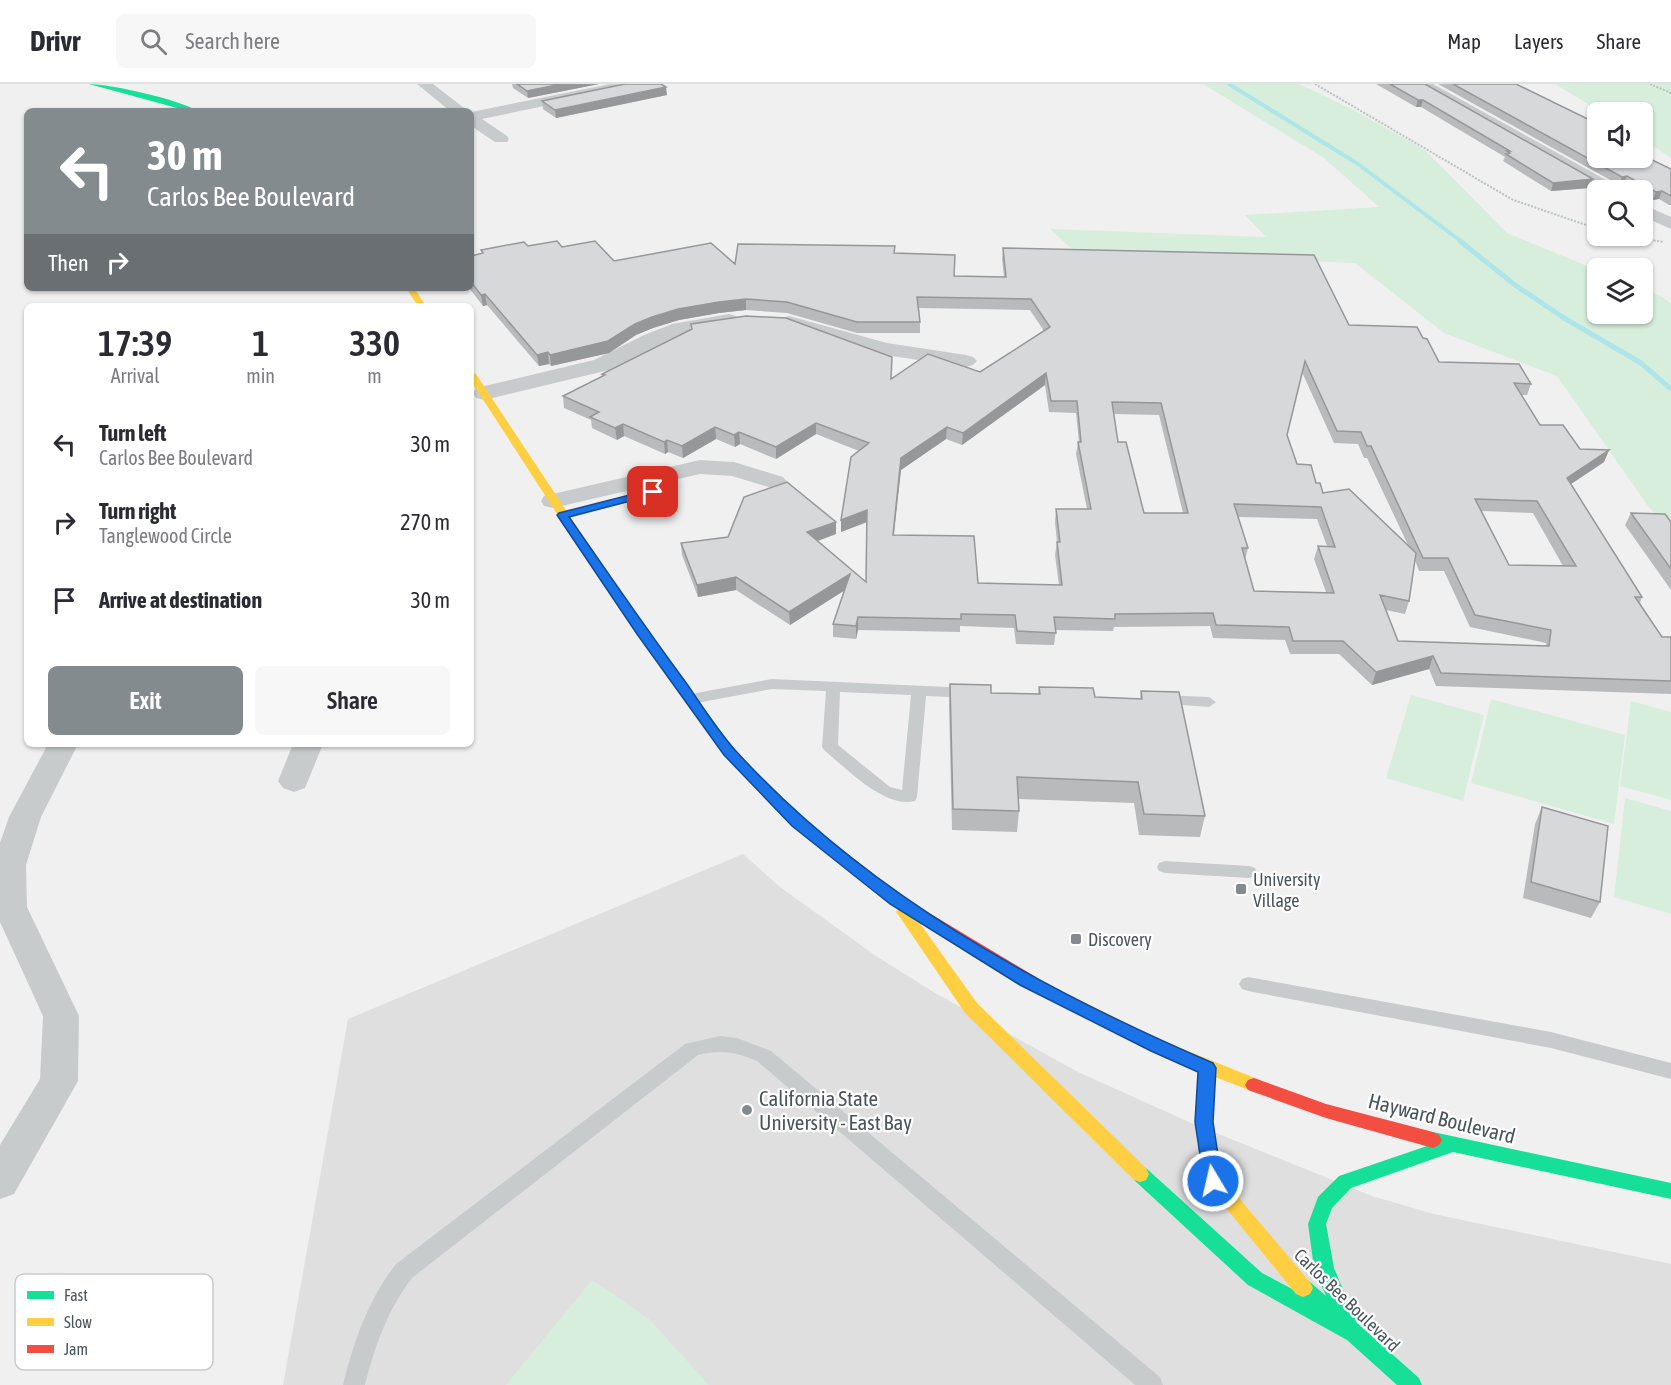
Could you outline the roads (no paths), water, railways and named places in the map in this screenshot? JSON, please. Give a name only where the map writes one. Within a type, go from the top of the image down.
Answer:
[{"type":"main road","points":[[92,84],[200,108]]},
{"type":"main road","points":[[135,84],[200,108]]},
{"type":"main road","points":[[474,378],[558,508],[729,752],[797,822],[896,900],[1026,980],[1157,1046],[1207,1068]]},
{"type":"main road","points":[[896,900],[971,1008],[1147,1181],[1255,1280],[1351,1332]]},
{"type":"main road","name":"Hayward Boulevard","points":[[1207,1068],[1326,1111],[1451,1145],[1671,1191]]},
{"type":"main road","name":"Carlos Bee Boulevard","points":[[1207,1068],[1204,1122],[1213,1181],[1302,1287],[1412,1385]]},
{"type":"main road","points":[[1351,1332],[1324,1268],[1317,1224],[1325,1203],[1345,1182],[1451,1145]]},
{"type":"street","points":[[424,84],[456,108]]},
{"type":"street","points":[[474,117],[631,84]]},
{"type":"street","points":[[1422,84],[1593,180]]},
{"type":"street","points":[[474,120],[501,139]]},
{"type":"street","points":[[1653,215],[1671,224]]},
{"type":"street","points":[[484,393],[568,374],[616,360],[653,338],[676,329],[712,321],[761,319],[799,324],[885,349],[966,362]]},
{"type":"street","points":[[558,508],[695,484],[764,488]]},
{"type":"street","points":[[0,1181],[59,1081],[62,1016],[10,907],[9,865],[25,817],[61,747]]},
{"type":"street","points":[[294,781],[307,747]]},
{"type":"lane","points":[[691,699],[772,684],[988,694]]},
{"type":"lane","points":[[833,687],[830,747],[885,790],[909,797],[919,692]]},
{"type":"lane","points":[[1151,700],[1209,702]]},
{"type":"lane","points":[[1165,867],[1249,872]]},
{"type":"lane","points":[[1248,984],[1551,1040],[1671,1071]]},
{"type":"lane","points":[[354,1385],[378,1308],[389,1288],[404,1271],[692,1049],[727,1042],[748,1048],[770,1062],[1152,1385]]},
{"type":"waterway","points":[[1229,84],[1358,164],[1462,242]]},
{"type":"waterway","points":[[1460,241],[1515,285],[1564,318],[1641,363],[1671,389]]},
{"type":"place","name":"University Village","points":[[1241,889]]},
{"type":"place","name":"Discovery","points":[[1076,939]]},
{"type":"place","name":"California State University - East Bay","points":[[747,1110]]}]
